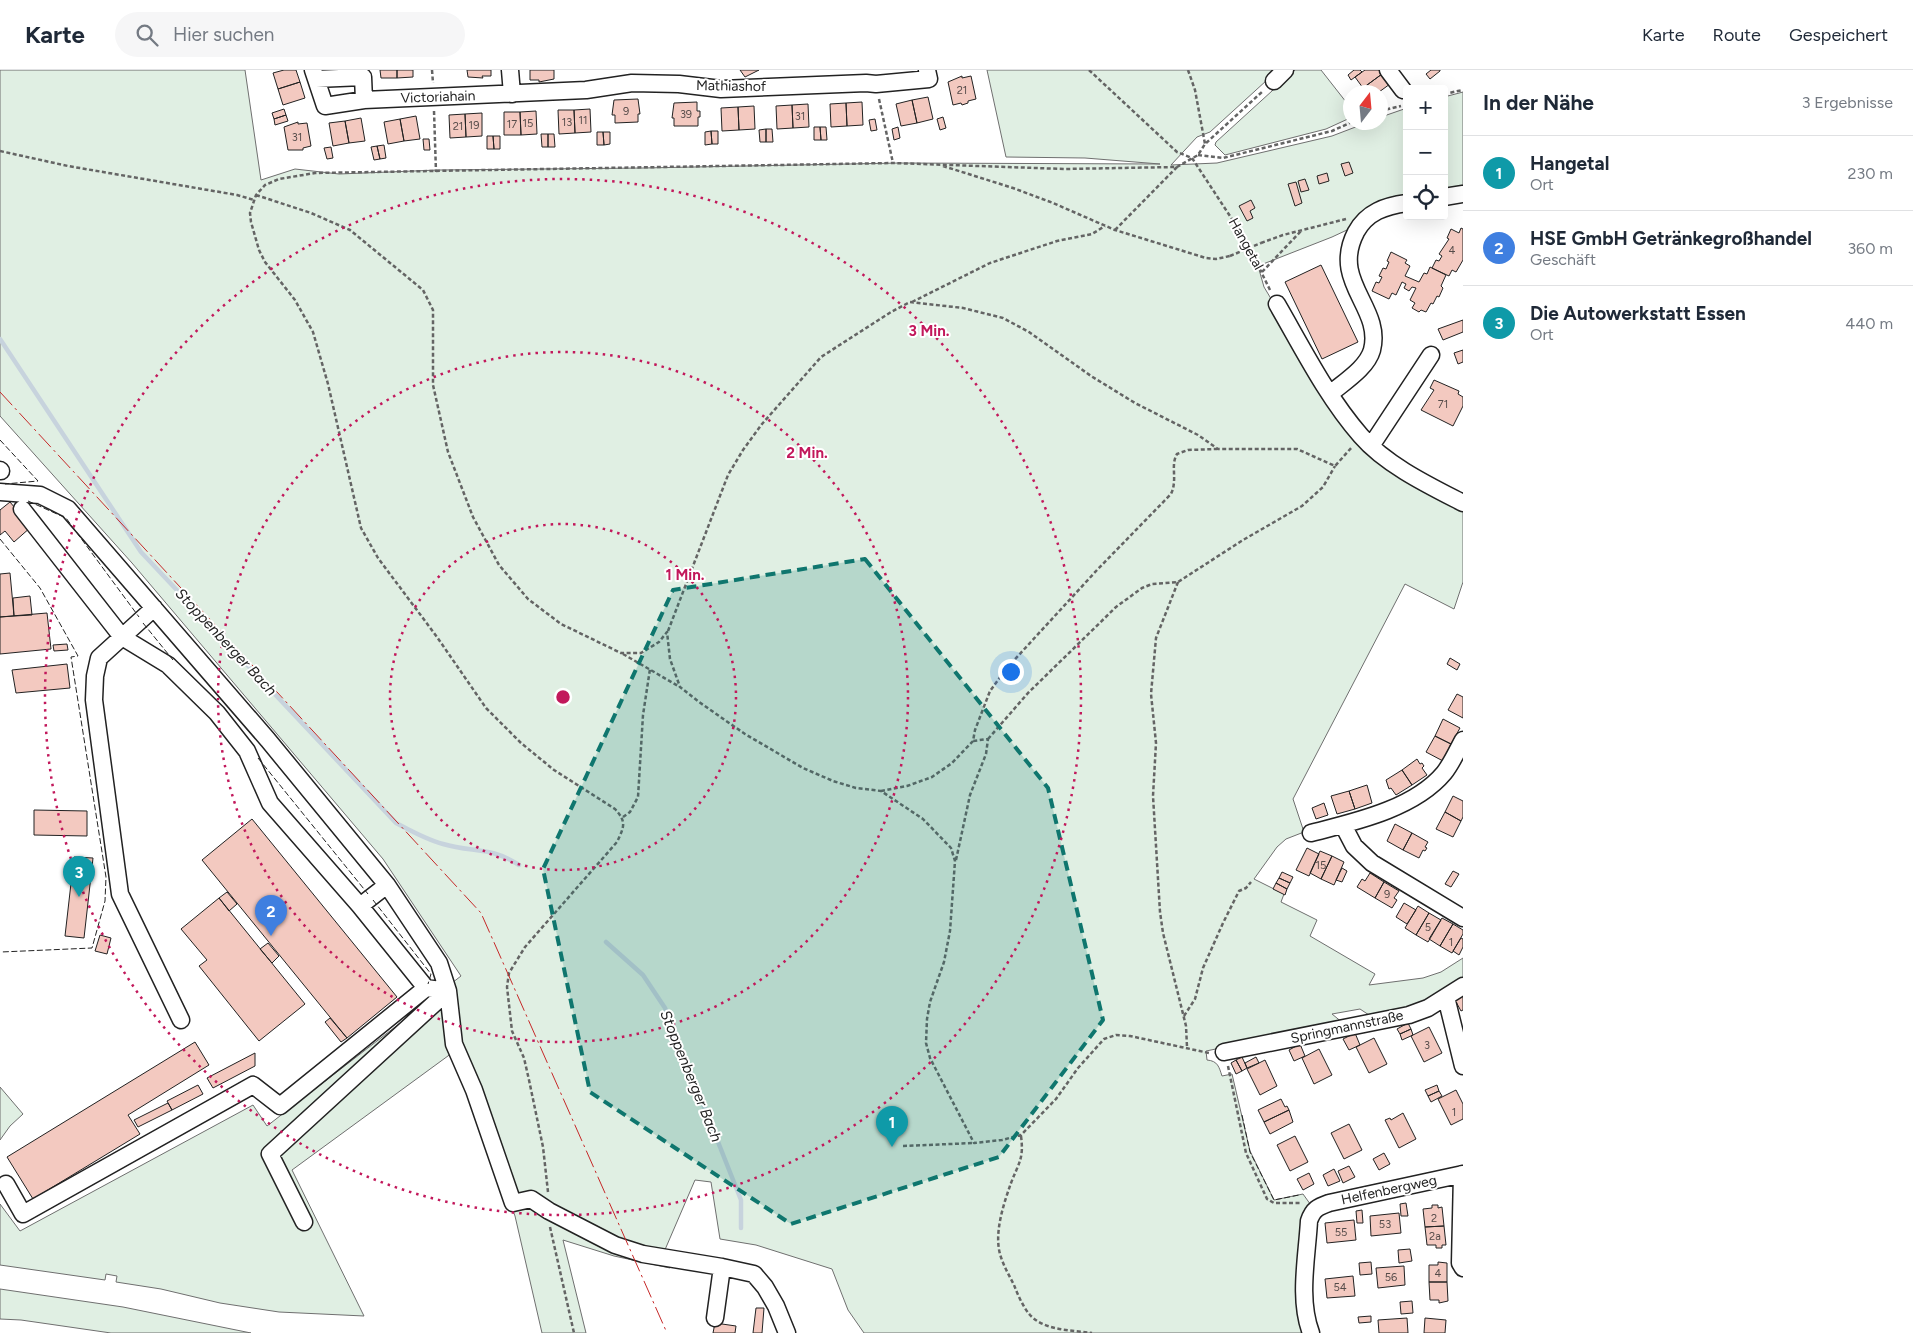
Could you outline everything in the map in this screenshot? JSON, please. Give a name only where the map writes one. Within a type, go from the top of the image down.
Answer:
[{"type":"street","points":[[510,70],[512,94]]},
{"type":"street","points":[[794,70],[804,84]]},
{"type":"street","name":"Mathiashof","points":[[657,83],[720,89],[870,79],[929,79],[927,70]]},
{"type":"street","points":[[1388,70],[1403,94]]},
{"type":"street","name":"Victoriahain","points":[[364,100],[363,77],[314,74],[325,106],[364,100],[586,90],[632,83],[657,83]]},
{"type":"street","points":[[1448,196],[1463,194]]},
{"type":"street","points":[[1330,394],[1366,362],[1372,352],[1374,341],[1371,322],[1351,280],[1348,266],[1348,254],[1353,239],[1361,224],[1371,214],[1387,206],[1403,204]]},
{"type":"street","points":[[1277,304],[1330,394],[1367,441],[1396,465],[1463,503]]},
{"type":"street","points":[[1367,441],[1431,356]]},
{"type":"street","points":[[0,492],[40,495],[68,509],[268,740],[387,885],[440,963],[448,992],[454,1044],[474,1090],[514,1203],[531,1199],[549,1211],[615,1245],[643,1254],[754,1274],[765,1287],[776,1306],[787,1333]]},
{"type":"street","points":[[22,509],[122,637],[168,665],[217,713],[247,751],[270,803],[360,906],[426,988],[448,992]]},
{"type":"street","points":[[154,608],[99,658],[95,676],[94,700],[120,894],[181,1020]]},
{"type":"street","points":[[1312,833],[1343,825],[1398,806],[1416,796],[1443,774],[1463,740]]},
{"type":"street","points":[[1343,825],[1354,846],[1372,863],[1463,918]]},
{"type":"street","points":[[360,906],[387,885]]},
{"type":"street","name":"Springmannstraße","points":[[1224,1052],[1409,1015],[1428,1008],[1463,986]]},
{"type":"street","points":[[6,1184],[24,1214],[252,1085],[280,1106],[426,988]]},
{"type":"street","points":[[304,1222],[270,1154],[448,992]]},
{"type":"street","points":[[1446,997],[1463,1066]]},
{"type":"street","points":[[1463,1174],[1460,1262],[1463,1268]]},
{"type":"street","name":"Helfenbergweg","points":[[1316,1207],[1329,1202],[1463,1174]]},
{"type":"street","points":[[1310,1333],[1306,1322],[1305,1283],[1309,1221],[1316,1207]]},
{"type":"street","points":[[715,1318],[722,1267]]},
{"type":"path","points":[[432,70],[436,172]]},
{"type":"path","name":"Hangetal","points":[[1089,70],[1177,152],[1192,158],[1245,239],[1277,304]]},
{"type":"path","points":[[1188,70],[1195,90],[1205,144]]},
{"type":"path","points":[[1115,230],[1177,167],[1198,155],[1205,144],[1279,76]]},
{"type":"path","points":[[870,79],[893,163]]},
{"type":"path","points":[[1448,93],[1463,90]]},
{"type":"path","points":[[1388,107],[1403,98]]},
{"type":"path","points":[[1198,155],[1223,158],[1332,131],[1343,126]]},
{"type":"path","points":[[0,151],[68,166],[237,195],[254,200]]},
{"type":"path","points":[[574,1333],[549,1223],[543,1147],[524,1058],[512,1031],[507,987],[509,973],[525,947],[617,842],[623,828],[622,817],[614,809],[554,770],[521,743],[486,708],[437,637],[378,558],[360,528],[328,384],[313,332],[295,300],[265,262],[258,250],[250,213],[256,195],[265,185],[279,179],[293,175],[315,173],[893,163],[1064,170],[1177,167]]},
{"type":"path","points":[[940,165],[1053,203],[1115,230],[1206,258],[1216,259],[1230,256],[1261,243],[1302,230],[1371,214]]},
{"type":"path","points":[[256,195],[311,213],[350,230],[423,290],[433,310],[433,385],[448,452],[473,517],[499,565],[528,599],[562,624],[650,669],[745,734],[802,768],[833,781],[856,788],[881,791],[908,786],[932,777],[952,763],[974,741],[988,739]]},
{"type":"path","points":[[621,653],[641,653],[659,642],[667,632],[728,475],[762,424],[821,357],[890,312],[990,263],[1056,241],[1092,234],[1104,226]]},
{"type":"path","points":[[1262,272],[1302,230]]},
{"type":"path","points":[[910,302],[964,308],[1003,318],[1029,332],[1066,359],[1113,389],[1198,435],[1218,449]]},
{"type":"path","points":[[974,1143],[933,1065],[926,1044],[930,1002],[944,962],[950,931],[956,861],[970,795],[986,754],[988,739],[1028,693],[1116,607],[1142,588],[1152,584],[1178,582],[1242,540],[1302,506],[1323,486],[1335,466],[1367,441]]},
{"type":"path","points":[[974,741],[975,730],[990,691],[1006,669],[1097,570],[1171,494],[1176,480],[1174,467],[1176,454],[1182,451],[1218,449],[1297,449],[1335,466]]},
{"type":"path","points":[[1178,582],[1156,638],[1151,694],[1156,743],[1153,796],[1160,905],[1163,933],[1184,1016],[1187,1048]]},
{"type":"path","points":[[667,632],[670,659],[680,688]]},
{"type":"path","points":[[622,817],[630,812],[638,797],[643,715],[650,669]]},
{"type":"path","points":[[881,791],[935,829],[951,848],[956,861]]},
{"type":"path","points":[[1184,1016],[1195,999],[1203,968],[1223,923],[1239,891],[1246,888],[1251,882]]},
{"type":"path","points":[[903,1146],[974,1143],[1002,1140],[1021,1135],[1056,1099],[1078,1068],[1104,1039],[1116,1035],[1130,1036],[1208,1053],[1224,1052],[1246,1153],[1267,1200],[1274,1204],[1308,1203],[1316,1207]]},
{"type":"path","points":[[1021,1135],[1021,1162],[1010,1187],[1000,1229],[998,1242],[1000,1253],[1019,1297],[1030,1315],[1046,1325],[1092,1333]]},
{"type":"highlighted area","points":[[865,559],[1048,788],[1103,1020],[999,1157],[791,1224],[590,1092],[543,869],[673,590]]},
{"type":"green space","points":[[0,70],[245,70],[261,180],[295,169],[339,174],[438,170],[899,163],[1160,164],[1085,158],[1006,157],[987,70],[1278,70],[1210,132],[1197,137],[1171,165],[1217,163],[1332,136],[1348,130],[1388,130],[1388,115],[1403,109],[1403,204],[1332,237],[1258,266],[1264,287],[1328,394],[1358,438],[1463,507],[1463,582],[1454,609],[1405,584],[1293,799],[1304,832],[1286,839],[1277,847],[1254,879],[1284,894],[1281,902],[1317,920],[1310,936],[1375,974],[1369,985],[1423,978],[1441,972],[1463,958],[1463,980],[1432,1000],[1372,1017],[1360,1009],[1332,1014],[1343,1023],[1206,1051],[1207,1060],[1216,1063],[1222,1076],[1232,1074],[1250,1151],[1274,1200],[1303,1194],[1313,1208],[1309,1333],[864,1333],[848,1310],[832,1269],[756,1245],[720,1239],[711,1182],[695,1180],[664,1252],[670,1268],[614,1256],[563,1240],[586,1333],[542,1333],[515,1216],[452,1053],[292,1170],[364,1316],[279,1312],[220,1303],[161,1289],[116,1282],[117,1276],[106,1274],[105,1280],[0,1265],[0,1204],[20,1231],[253,1105],[267,1126],[461,976],[383,859],[132,563],[0,416]]},
{"type":"green space","points":[[1295,70],[1321,70],[1343,98],[1343,121],[1326,129],[1225,155],[1215,145],[1216,142]]},
{"type":"green space","points":[[1463,92],[1463,194],[1448,196],[1448,130],[1448,96]]},
{"type":"green space","points":[[0,1087],[23,1114],[10,1126],[0,1140]]},
{"type":"green space","points":[[0,1289],[123,1307],[251,1333],[111,1333],[21,1320],[0,1319]]},
{"type":"building","points":[[284,70],[296,70],[300,82],[278,89],[273,73]]},
{"type":"building","points":[[380,70],[397,70],[397,78],[381,78]]},
{"type":"building","points":[[397,70],[413,70],[413,77],[397,78]]},
{"type":"building","points":[[467,70],[491,70],[491,76],[482,76],[483,78],[468,77]]},
{"type":"building","points":[[530,70],[554,70],[554,79],[539,82],[539,80],[530,80]]},
{"type":"building","points":[[740,70],[759,70],[745,77]]},
{"type":"building","points":[[1354,70],[1362,72],[1351,80],[1348,75]]},
{"type":"building","points":[[1365,70],[1379,70],[1382,74],[1367,85],[1361,85],[1355,77]]},
{"type":"building","points":[[1431,70],[1440,71],[1430,79],[1426,74]]},
{"type":"building","points":[[1382,74],[1390,84],[1388,85],[1367,85]]},
{"type":"building","points":[[962,76],[962,78],[971,76],[976,99],[962,105],[961,103],[953,105],[948,82]]},
{"type":"building","points":[[300,82],[305,98],[283,105],[278,89]]},
{"type":"building","points":[[928,97],[933,119],[917,123],[912,100]]},
{"type":"building","points":[[638,99],[640,114],[638,114],[638,122],[615,123],[615,115],[612,115],[614,100]]},
{"type":"building","points":[[912,100],[917,123],[901,126],[896,104]]},
{"type":"building","points":[[697,102],[697,111],[700,111],[698,126],[674,126],[674,118],[672,118],[674,103]]},
{"type":"building","points":[[862,102],[863,125],[847,126],[846,103]]},
{"type":"building","points":[[846,103],[847,126],[831,127],[830,104]]},
{"type":"building","points":[[808,104],[809,127],[793,128],[792,105]]},
{"type":"building","points":[[792,105],[793,128],[777,129],[776,106]]},
{"type":"building","points":[[754,106],[755,129],[739,130],[738,107]]},
{"type":"building","points":[[738,107],[739,130],[722,131],[721,108]]},
{"type":"building","points":[[284,109],[286,115],[274,119],[272,113]]},
{"type":"building","points":[[590,109],[591,132],[575,133],[574,110]]},
{"type":"building","points":[[558,110],[574,110],[575,133],[559,134]]},
{"type":"building","points":[[536,111],[537,134],[521,135],[520,112]]},
{"type":"building","points":[[504,112],[520,112],[521,135],[504,135]]},
{"type":"building","points":[[482,113],[482,136],[466,137],[465,114]]},
{"type":"building","points":[[465,114],[466,137],[450,138],[449,115]]},
{"type":"building","points":[[286,115],[288,121],[275,125],[274,119]]},
{"type":"building","points":[[416,116],[420,139],[404,141],[400,119]]},
{"type":"building","points":[[943,117],[946,128],[940,130],[937,119]]},
{"type":"building","points":[[361,118],[365,141],[349,143],[345,121]]},
{"type":"building","points":[[400,119],[404,141],[388,144],[384,122]]},
{"type":"building","points":[[875,119],[877,130],[871,131],[869,120]]},
{"type":"building","points":[[345,121],[349,143],[333,146],[329,123]]},
{"type":"building","points":[[298,122],[298,124],[307,123],[311,146],[303,148],[303,150],[288,150],[284,127]]},
{"type":"building","points":[[814,127],[820,127],[821,140],[814,140]]},
{"type":"building","points":[[820,127],[826,127],[827,140],[821,140]]},
{"type":"building","points":[[898,127],[900,138],[894,140],[892,129]]},
{"type":"building","points":[[766,129],[766,142],[760,142],[759,130]]},
{"type":"building","points":[[766,129],[772,129],[773,142],[766,142]]},
{"type":"building","points":[[711,131],[712,144],[705,145],[705,132]]},
{"type":"building","points":[[711,131],[718,131],[718,144],[712,144]]},
{"type":"building","points":[[597,132],[603,132],[604,145],[597,145]]},
{"type":"building","points":[[603,132],[610,132],[610,144],[604,145]]},
{"type":"building","points":[[541,134],[548,134],[548,147],[542,147]]},
{"type":"building","points":[[548,134],[554,134],[555,147],[548,147]]},
{"type":"building","points":[[487,136],[493,136],[494,149],[487,149]]},
{"type":"building","points":[[493,136],[500,136],[500,149],[494,149]]},
{"type":"building","points":[[423,139],[429,139],[430,150],[424,150]]},
{"type":"building","points":[[384,145],[386,158],[380,159],[377,146]]},
{"type":"building","points":[[377,146],[380,159],[374,160],[371,147]]},
{"type":"building","points":[[331,147],[333,158],[327,159],[324,148]]},
{"type":"building","points":[[1349,162],[1353,173],[1345,176],[1341,164]]},
{"type":"building","points":[[1327,173],[1329,181],[1319,184],[1317,176]]},
{"type":"building","points":[[1305,179],[1309,190],[1301,192],[1298,181]]},
{"type":"building","points":[[1296,182],[1302,203],[1295,206],[1288,184]]},
{"type":"building","points":[[1251,200],[1255,208],[1250,211],[1253,218],[1247,221],[1239,206]]},
{"type":"building","points":[[1461,228],[1463,229],[1463,260],[1456,272],[1452,270],[1449,276],[1432,268],[1436,260],[1439,261],[1442,256],[1439,254],[1449,239],[1447,238],[1451,229],[1459,233]]},
{"type":"building","points":[[1391,252],[1407,260],[1405,263],[1410,266],[1405,276],[1419,282],[1424,273],[1427,274],[1430,267],[1446,275],[1439,297],[1437,296],[1426,312],[1421,310],[1419,312],[1412,308],[1415,303],[1410,300],[1416,288],[1412,287],[1409,291],[1404,288],[1406,284],[1402,282],[1396,295],[1392,293],[1389,299],[1372,291],[1376,282],[1379,283],[1382,277],[1379,276],[1383,268],[1386,269]]},
{"type":"building","points":[[1321,265],[1358,342],[1322,359],[1285,282]]},
{"type":"building","points":[[1463,320],[1463,332],[1443,340],[1438,329]]},
{"type":"building","points":[[1463,350],[1463,362],[1458,364],[1454,353]]},
{"type":"building","points":[[1434,380],[1459,391],[1458,394],[1463,397],[1463,406],[1453,426],[1421,410],[1434,390],[1430,388]]},
{"type":"building","points":[[10,502],[31,527],[14,542],[5,531],[0,535],[0,510]]},
{"type":"building","points":[[10,573],[14,616],[0,617],[0,574]]},
{"type":"building","points":[[30,596],[32,615],[14,616],[13,598]]},
{"type":"building","points":[[47,613],[51,649],[0,654],[0,617]]},
{"type":"building","points":[[67,644],[68,650],[54,651],[53,645]]},
{"type":"building","points":[[1450,658],[1460,664],[1457,670],[1447,664]]},
{"type":"building","points":[[67,664],[70,688],[16,693],[12,670]]},
{"type":"building","points":[[1457,694],[1463,697],[1463,718],[1448,710]]},
{"type":"building","points":[[1443,719],[1460,728],[1451,744],[1435,736]]},
{"type":"building","points":[[1435,736],[1451,744],[1443,761],[1426,752]]},
{"type":"building","points":[[1417,759],[1424,766],[1422,768],[1427,775],[1412,785],[1402,770]]},
{"type":"building","points":[[1402,770],[1412,785],[1396,795],[1391,788],[1389,789],[1386,780]]},
{"type":"building","points":[[1367,785],[1372,803],[1355,809],[1349,791]]},
{"type":"building","points":[[1349,791],[1355,809],[1337,814],[1331,796]]},
{"type":"building","points":[[1453,796],[1463,801],[1463,817],[1461,821],[1445,812]]},
{"type":"building","points":[[1324,803],[1328,815],[1316,819],[1312,808]]},
{"type":"building","points":[[34,810],[87,811],[87,836],[34,835]]},
{"type":"building","points":[[1445,812],[1461,821],[1453,837],[1436,829]]},
{"type":"building","points":[[252,819],[397,997],[347,1038],[202,860]]},
{"type":"building","points":[[1395,824],[1412,833],[1403,850],[1387,841]]},
{"type":"building","points":[[1412,833],[1428,842],[1425,847],[1427,848],[1425,851],[1423,850],[1419,858],[1403,850]]},
{"type":"building","points":[[1307,848],[1319,854],[1309,876],[1296,870]]},
{"type":"building","points":[[1320,851],[1332,856],[1321,879],[1310,873]]},
{"type":"building","points":[[1332,856],[1344,862],[1334,885],[1321,879]]},
{"type":"building","points":[[74,857],[93,858],[84,938],[65,936]]},
{"type":"building","points":[[1342,868],[1347,871],[1342,882],[1336,880]]},
{"type":"building","points":[[1453,871],[1459,874],[1451,887],[1445,884]]},
{"type":"building","points":[[1282,872],[1293,877],[1290,883],[1279,878]]},
{"type":"building","points":[[1370,873],[1384,882],[1375,898],[1357,887],[1362,879],[1365,881]]},
{"type":"building","points":[[1279,878],[1290,883],[1287,889],[1276,883]]},
{"type":"building","points":[[1384,882],[1399,891],[1394,898],[1397,900],[1392,908],[1375,898]]},
{"type":"building","points":[[1276,883],[1287,889],[1285,895],[1273,889]]},
{"type":"building","points":[[227,892],[237,904],[229,911],[219,898]]},
{"type":"building","points":[[219,898],[305,1004],[259,1041],[199,966],[207,960],[181,929]]},
{"type":"building","points":[[1404,903],[1416,910],[1407,924],[1396,917]]},
{"type":"building","points":[[1418,906],[1429,913],[1416,935],[1405,928]]},
{"type":"building","points":[[1429,913],[1441,920],[1428,942],[1416,935]]},
{"type":"building","points":[[1442,918],[1453,924],[1440,946],[1429,939]]},
{"type":"building","points":[[1453,924],[1463,930],[1463,934],[1452,953],[1440,946]]},
{"type":"building","points":[[100,935],[111,938],[107,954],[95,951]]},
{"type":"building","points":[[1461,938],[1463,939],[1463,947],[1459,955],[1453,951]]},
{"type":"building","points":[[268,943],[279,956],[272,963],[260,949]]},
{"type":"building","points":[[1463,996],[1463,1010],[1461,1011],[1455,1000]]},
{"type":"building","points":[[330,1018],[347,1038],[341,1042],[325,1022]]},
{"type":"building","points":[[1408,1023],[1411,1029],[1400,1034],[1397,1029]]},
{"type":"building","points":[[1429,1027],[1442,1053],[1424,1062],[1411,1036]]},
{"type":"building","points":[[1411,1029],[1413,1035],[1402,1040],[1400,1034]]},
{"type":"building","points":[[1355,1033],[1360,1045],[1349,1050],[1343,1039]]},
{"type":"building","points":[[1374,1038],[1387,1064],[1369,1073],[1356,1047]]},
{"type":"building","points":[[195,1042],[209,1065],[128,1115],[140,1134],[33,1199],[7,1157]]},
{"type":"building","points":[[1300,1044],[1305,1056],[1294,1061],[1289,1050]]},
{"type":"building","points":[[1319,1049],[1332,1075],[1314,1084],[1302,1058]]},
{"type":"building","points":[[255,1053],[255,1066],[213,1088],[207,1078]]},
{"type":"building","points":[[1242,1057],[1247,1068],[1242,1071],[1236,1060]]},
{"type":"building","points":[[1256,1057],[1259,1063],[1247,1068],[1245,1063]]},
{"type":"building","points":[[1236,1060],[1242,1071],[1236,1074],[1231,1063]]},
{"type":"building","points":[[1265,1060],[1277,1086],[1260,1095],[1247,1069]]},
{"type":"building","points":[[198,1085],[203,1094],[172,1110],[167,1101]]},
{"type":"building","points":[[1437,1085],[1439,1091],[1428,1096],[1425,1090]]},
{"type":"building","points":[[1456,1090],[1463,1104],[1463,1119],[1451,1125],[1438,1099]]},
{"type":"building","points":[[1439,1091],[1442,1096],[1431,1102],[1428,1096]]},
{"type":"building","points":[[1281,1099],[1289,1110],[1264,1122],[1258,1110]]},
{"type":"building","points":[[168,1103],[172,1110],[138,1127],[134,1120]]},
{"type":"building","points":[[1289,1110],[1293,1122],[1270,1134],[1264,1122]]},
{"type":"building","points":[[1403,1113],[1416,1139],[1399,1148],[1385,1120],[1390,1118],[1391,1120]]},
{"type":"building","points":[[1349,1124],[1362,1150],[1344,1159],[1331,1133]]},
{"type":"building","points":[[1295,1136],[1308,1162],[1290,1171],[1277,1145]]},
{"type":"building","points":[[1384,1153],[1390,1164],[1379,1170],[1373,1159]]},
{"type":"building","points":[[1349,1166],[1355,1177],[1343,1183],[1338,1171]]},
{"type":"building","points":[[1334,1169],[1340,1181],[1328,1186],[1323,1175]]},
{"type":"building","points":[[1309,1173],[1314,1184],[1303,1190],[1297,1179]]},
{"type":"building","points":[[1406,1203],[1408,1216],[1401,1216],[1400,1204]]},
{"type":"building","points":[[1432,1205],[1438,1205],[1438,1208],[1442,1207],[1444,1226],[1425,1227],[1423,1209],[1432,1208]]},
{"type":"building","points":[[1362,1210],[1363,1223],[1357,1223],[1356,1211]]},
{"type":"building","points":[[1399,1213],[1401,1233],[1371,1236],[1370,1216]]},
{"type":"building","points":[[1354,1220],[1356,1240],[1327,1243],[1325,1223]]},
{"type":"building","points":[[1444,1226],[1446,1245],[1442,1245],[1442,1248],[1436,1248],[1436,1245],[1427,1245],[1425,1227]]},
{"type":"building","points":[[1410,1249],[1412,1261],[1399,1263],[1398,1250]]},
{"type":"building","points":[[1371,1262],[1372,1274],[1360,1275],[1359,1263]]},
{"type":"building","points":[[1438,1262],[1447,1263],[1447,1282],[1429,1282],[1429,1265],[1438,1265]]},
{"type":"building","points":[[1404,1266],[1405,1285],[1378,1288],[1376,1268]]},
{"type":"building","points":[[1353,1276],[1355,1296],[1327,1298],[1325,1279]]},
{"type":"building","points":[[1429,1282],[1447,1282],[1448,1301],[1439,1303],[1439,1300],[1430,1300]]},
{"type":"building","points":[[1412,1301],[1413,1313],[1401,1314],[1400,1302]]},
{"type":"building","points":[[756,1308],[764,1308],[762,1333],[753,1333]]},
{"type":"building","points":[[1371,1316],[1371,1322],[1359,1323],[1358,1317]]},
{"type":"building","points":[[1407,1318],[1408,1333],[1379,1333],[1378,1320]]},
{"type":"building","points":[[1425,1318],[1446,1320],[1445,1333],[1424,1333]]},
{"type":"building","points":[[715,1323],[736,1326],[735,1333],[713,1333]]},
{"type":"waterway","name":"Stoppenberger Bach","points":[[0,339],[141,552],[396,823],[437,842],[454,847],[490,852],[519,865]]},
{"type":"waterway","name":"Stoppenberger Bach","points":[[606,942],[643,975],[665,1008],[741,1200],[741,1228]]},
{"type":"fence","points":[[0,440],[38,481],[5,484]]},
{"type":"fence","points":[[28,501],[66,518],[139,617]]},
{"type":"fence","points":[[0,539],[40,588],[78,656],[71,657],[106,877],[105,901],[92,948],[1,952]]},
{"type":"fence","points":[[143,623],[173,660]]},
{"type":"fence","points":[[258,758],[368,894]]},
{"type":"fence","points":[[373,900],[431,974],[428,984]]},
{"type":"fence","points":[[1242,1115],[1250,1152],[1274,1200],[1299,1195]]},
{"type":"power","points":[[0,392],[481,913],[667,1333]]},
{"type":"place","name":"Die Autowerkstatt Essen","points":[[79,897]]},
{"type":"place","name":"HSE GmbH Getränkegroßhandel","points":[[271,936]]},
{"type":"place","name":"Hangetal","points":[[892,1147]]}]
